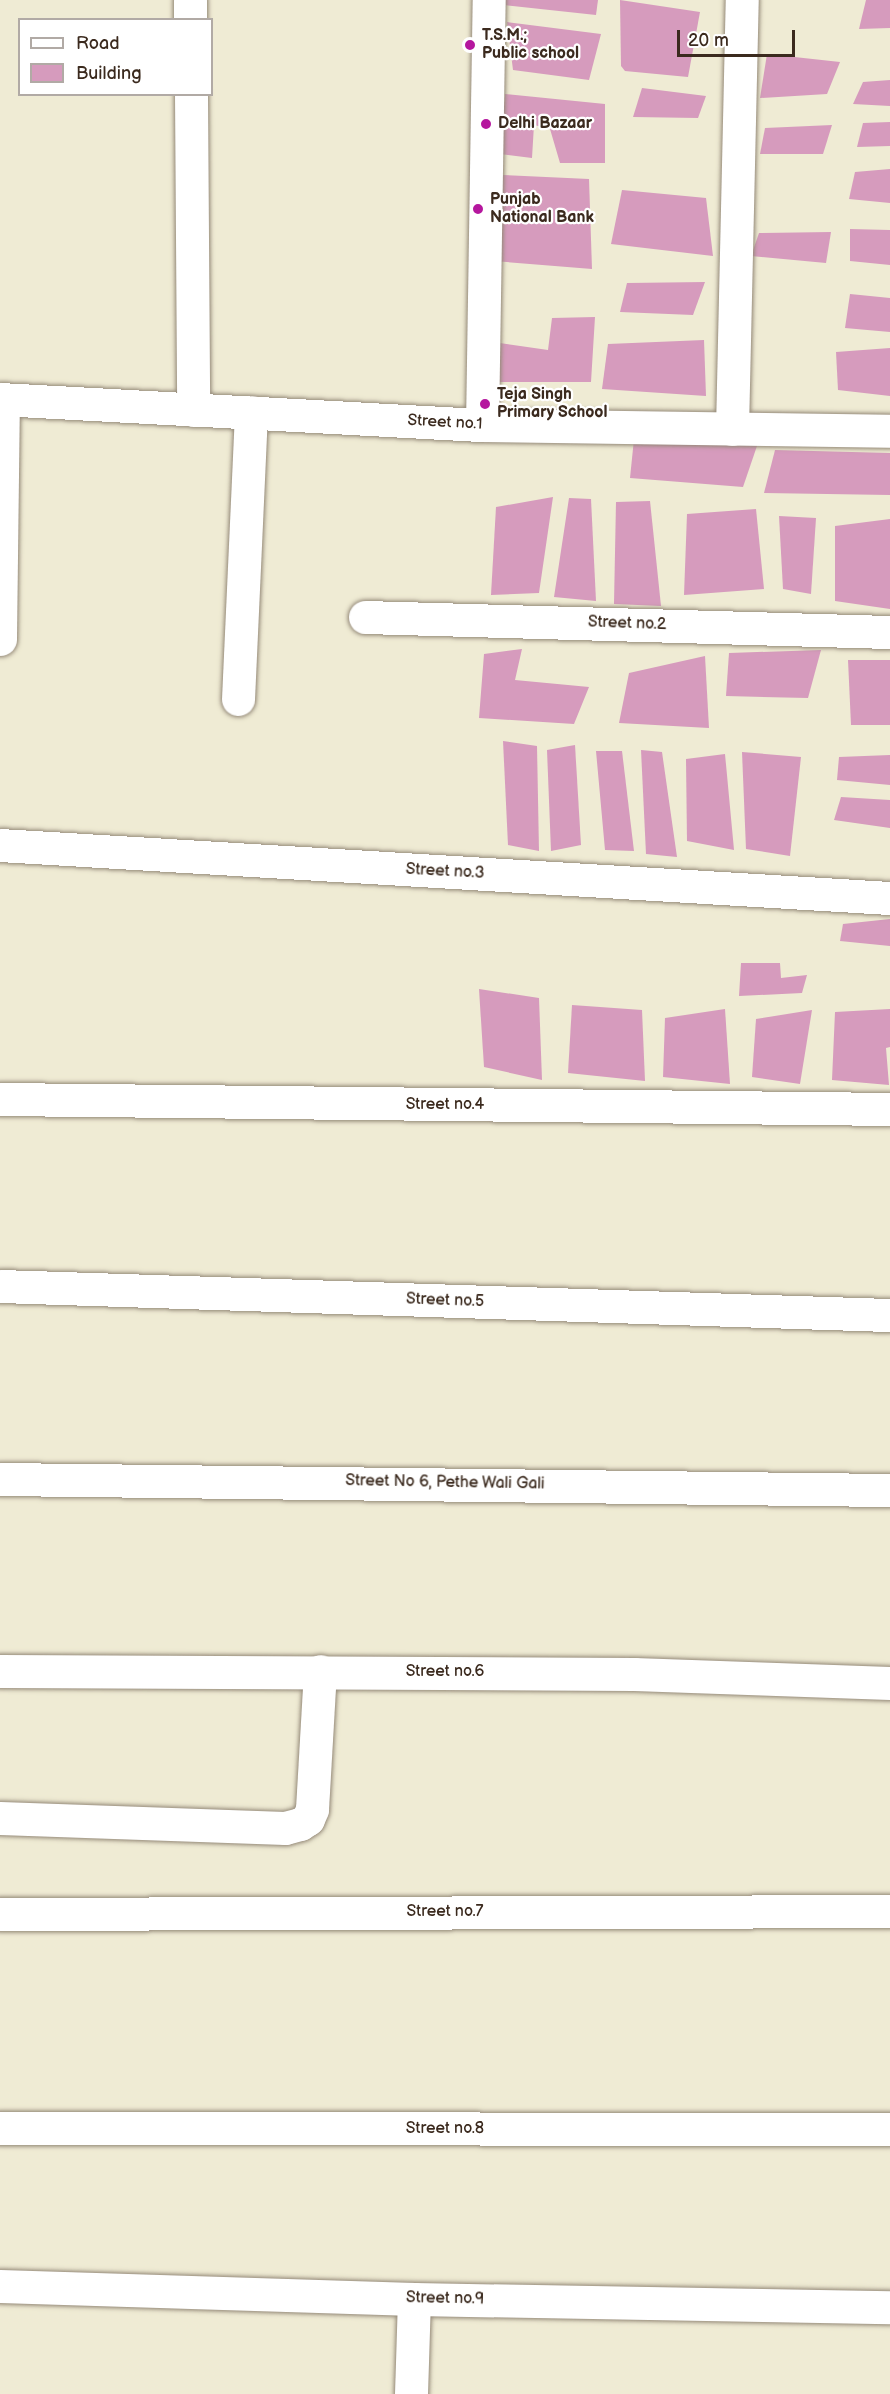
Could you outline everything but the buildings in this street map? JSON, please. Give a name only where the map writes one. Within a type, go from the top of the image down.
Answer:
[{"type":"street","points":[[190,0],[190,18]]},
{"type":"street","points":[[482,425],[489,0]]},
{"type":"street","points":[[732,429],[742,0]]},
{"type":"street","points":[[191,96],[193,410]]},
{"type":"street","points":[[0,639],[1,399]]},
{"type":"street","name":"Street no.1","points":[[1,399],[482,425],[890,431]]},
{"type":"street","points":[[238,699],[251,412]]},
{"type":"street","name":"Street no.2","points":[[364,617],[890,632]]},
{"type":"street","name":"Street no.3","points":[[0,845],[890,898]]},
{"type":"street","name":"Street no.4","points":[[0,1099],[890,1109]]},
{"type":"street","name":"Street no.5","points":[[0,1286],[890,1315]]},
{"type":"street","name":"Street No 6, Pethe Wali Gali","points":[[0,1479],[890,1490]]},
{"type":"street","name":"Street no.6","points":[[0,1671],[634,1674],[890,1683]]},
{"type":"street","points":[[0,1818],[285,1828],[300,1824],[308,1819],[312,1809],[320,1671]]},
{"type":"street","name":"Street no.7","points":[[0,1914],[890,1911]]},
{"type":"street","name":"Street no.8","points":[[0,2128],[890,2128]]},
{"type":"street","name":"Street no.9","points":[[0,2286],[414,2299],[890,2307]]},
{"type":"street","points":[[411,2394],[414,2299]]},
{"type":"place","name":"T.S.M.; Public school","points":[[470,45]]},
{"type":"place","name":"Delhi Bazaar","points":[[486,124]]},
{"type":"place","name":"Punjab National Bank","points":[[478,209]]},
{"type":"place","name":"Teja Singh Primary School","points":[[485,404]]}]
